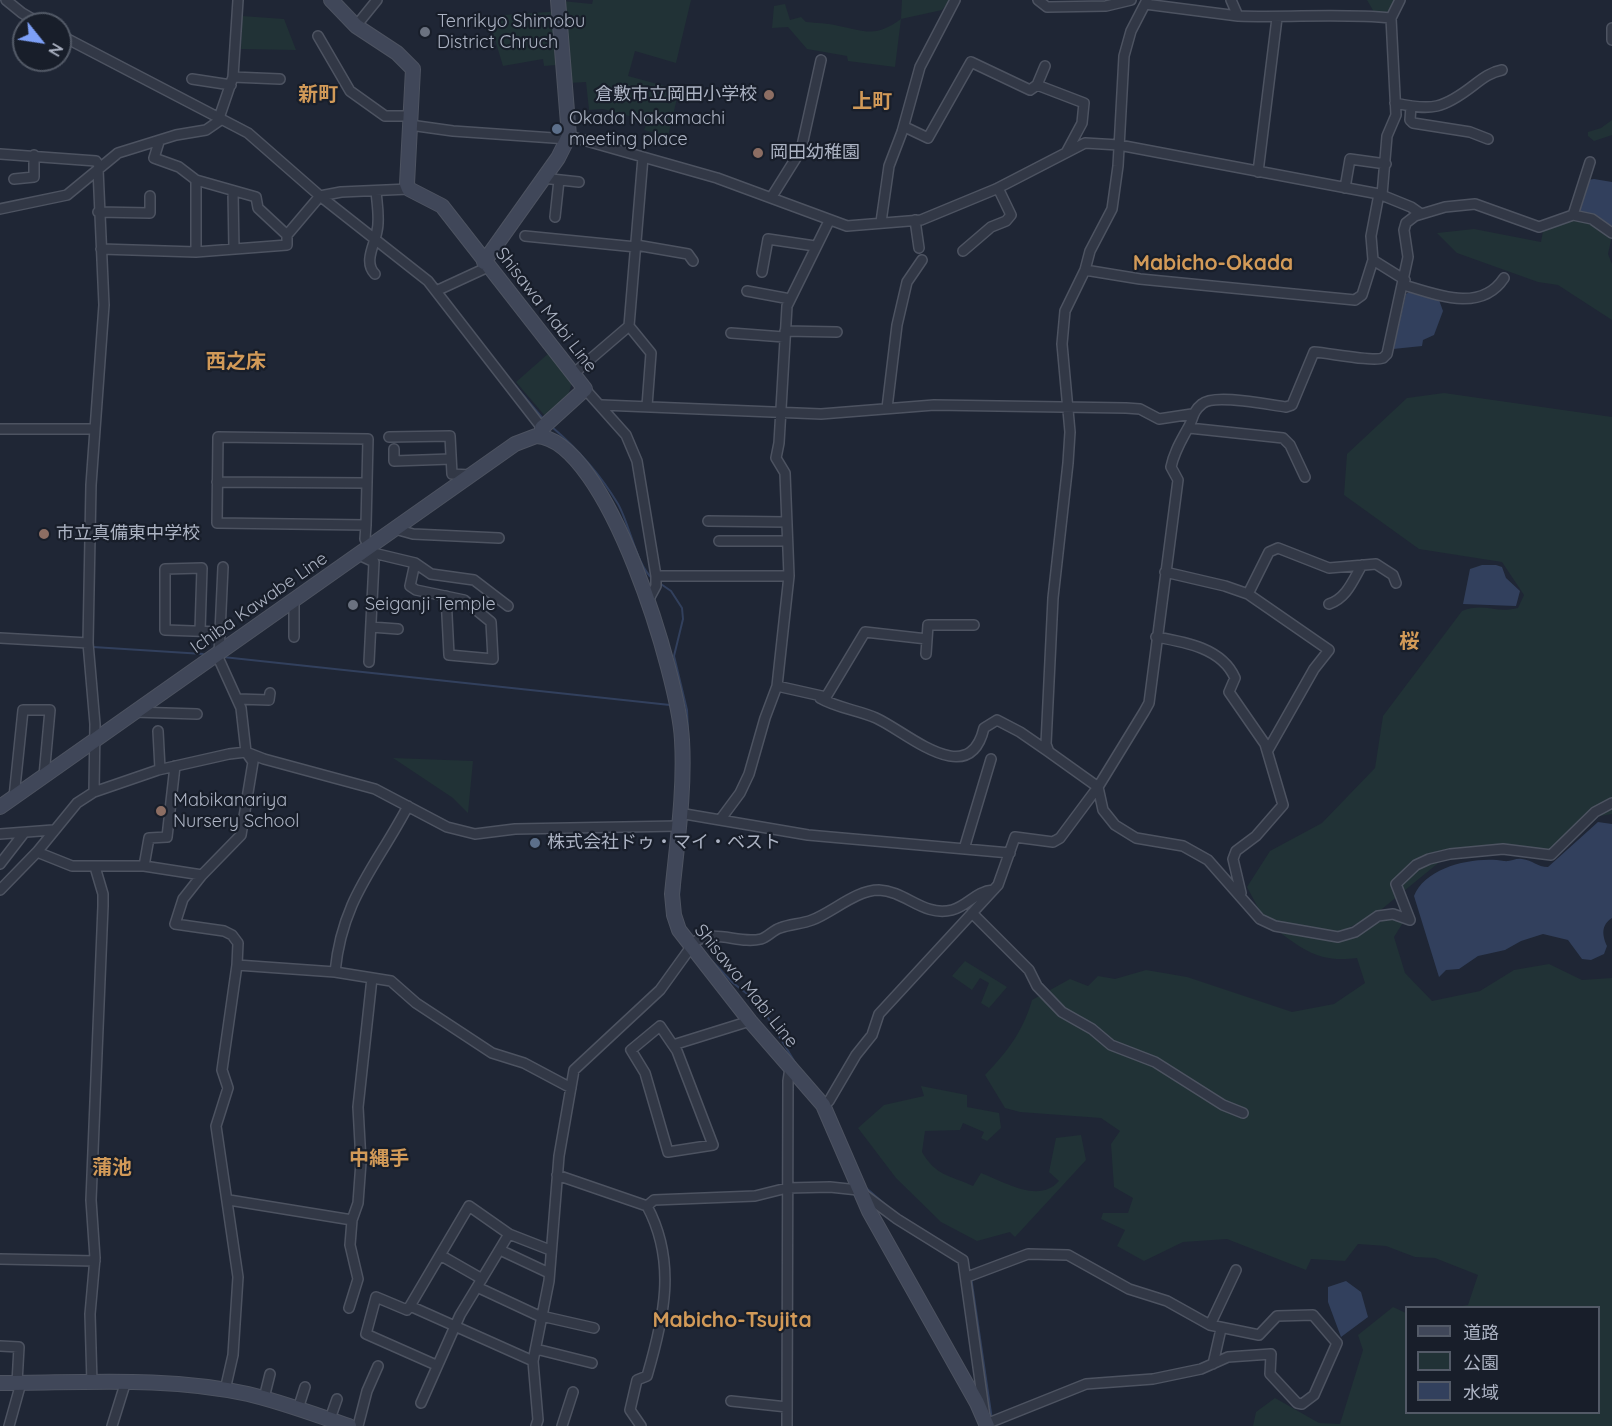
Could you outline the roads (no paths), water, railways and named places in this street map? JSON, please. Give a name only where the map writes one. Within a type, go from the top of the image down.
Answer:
[{"type":"main road","points":[[331,0],[356,26],[411,64],[414,77],[407,184],[409,189]]},
{"type":"main road","points":[[486,265],[569,137],[556,3]]},
{"type":"main road","name":"Shisawa Mabi Line","points":[[409,189],[442,206],[585,390],[542,432],[565,452],[598,490],[616,522],[648,601],[672,674],[682,757],[682,817],[672,905],[679,930],[692,943],[750,1021],[790,1068],[826,1103],[858,1191],[989,1424]]},
{"type":"main road","name":"Ichiba Kawabe Line","points":[[0,807],[525,438],[542,432]]},
{"type":"main road","points":[[0,1383],[126,1381],[225,1390],[264,1398],[326,1421],[349,1426]]},
{"type":"street","points":[[6,0],[20,12]]},
{"type":"street","points":[[0,209],[67,195],[118,153],[176,135],[206,130],[220,116],[232,81],[238,0]]},
{"type":"street","points":[[356,26],[377,0]]},
{"type":"street","points":[[881,222],[889,166],[903,129],[920,67],[955,0]]},
{"type":"street","points":[[1038,0],[1047,7],[1107,6],[1131,0]]},
{"type":"street","points":[[1231,0],[1238,16]]},
{"type":"street","points":[[1084,270],[1140,279],[1355,300],[1362,295],[1373,260],[1371,236],[1386,164],[1387,136],[1396,115],[1391,18],[1400,0]]},
{"type":"street","points":[[1049,752],[1046,744],[1049,666],[1070,432],[1062,344],[1065,311],[1090,251],[1112,209],[1119,145],[1124,56],[1131,31],[1146,2],[1238,16],[1277,18],[1358,15],[1391,18]]},
{"type":"street","points":[[1258,172],[1277,18]]},
{"type":"street","points":[[1612,28],[1612,40]]},
{"type":"street","points":[[318,36],[350,91],[385,116],[411,120],[453,132],[569,137],[717,178],[847,226],[915,220],[945,211],[998,188],[1085,143],[1119,145],[1380,195],[1420,214]]},
{"type":"street","points":[[72,40],[220,116],[248,133],[376,236],[438,290],[542,432]]},
{"type":"street","points":[[771,198],[801,150],[820,60]]},
{"type":"street","points":[[903,129],[907,128],[928,138],[970,62],[1029,90],[1037,85],[1045,66]]},
{"type":"street","points":[[1395,103],[1434,108],[1462,94],[1485,76],[1502,70]]},
{"type":"street","points":[[192,79],[232,81],[280,79]]},
{"type":"street","points":[[1037,85],[1084,103],[1082,123],[1067,151]]},
{"type":"street","points":[[1411,106],[1410,120],[1413,123],[1470,132],[1488,139]]},
{"type":"street","points":[[101,249],[196,252],[287,245],[286,235],[258,208],[256,198],[196,180],[179,167],[154,158],[159,142]]},
{"type":"street","points":[[0,154],[96,161],[99,168],[98,212],[104,305],[95,429],[88,643],[94,739],[94,792]]},
{"type":"street","points":[[14,178],[34,177],[34,155]]},
{"type":"street","points":[[643,157],[629,326],[651,353],[647,406]]},
{"type":"street","points":[[1345,188],[1350,159],[1386,164]]},
{"type":"street","points":[[1573,215],[1590,162]]},
{"type":"street","points":[[542,178],[579,182]]},
{"type":"street","points":[[196,180],[196,252]]},
{"type":"street","points":[[555,217],[559,180]]},
{"type":"street","points":[[963,251],[991,227],[1006,221],[1011,215],[1011,210],[998,188]]},
{"type":"street","points":[[286,235],[324,196],[409,189]]},
{"type":"street","points":[[233,191],[234,249]]},
{"type":"street","points":[[375,274],[370,266],[376,236],[376,191]]},
{"type":"street","points":[[98,212],[150,213],[150,196]]},
{"type":"street","points":[[826,1103],[856,1055],[872,1035],[879,1014],[993,890],[1006,869],[1015,837],[1053,842],[1060,838],[1098,786],[1149,703],[1178,480],[1171,467],[1173,455],[1189,428],[1192,414],[1204,402],[1216,400],[1286,407],[1292,405],[1314,352],[1351,355],[1363,360],[1383,358],[1387,354],[1404,283],[1408,257],[1404,230],[1406,223],[1420,214],[1461,203],[1475,204],[1539,227],[1573,215],[1592,219],[1612,233]]},
{"type":"street","points":[[915,220],[920,248]]},
{"type":"street","points":[[720,820],[740,793],[749,774],[777,686],[789,576],[785,472],[776,458],[784,334],[790,299],[829,221]]},
{"type":"street","points":[[525,236],[636,246],[688,254],[693,261]]},
{"type":"street","points":[[762,272],[768,239],[815,246]]},
{"type":"street","points":[[887,408],[897,325],[907,282],[922,260]]},
{"type":"street","points":[[1373,260],[1404,283],[1446,298],[1470,300],[1498,287],[1504,278]]},
{"type":"street","points":[[438,290],[486,265]]},
{"type":"street","points":[[747,291],[790,299]]},
{"type":"street","points":[[573,374],[629,326]]},
{"type":"street","points":[[731,333],[837,332]]},
{"type":"street","points":[[585,390],[602,405],[626,435],[638,461],[656,579],[648,601]]},
{"type":"street","points":[[602,405],[845,414],[934,405],[1126,408],[1140,409],[1159,419],[1192,414]]},
{"type":"street","points":[[1189,428],[1283,438],[1290,445],[1305,477]]},
{"type":"street","points":[[0,429],[95,429]]},
{"type":"street","points":[[389,437],[450,436],[452,474],[473,475]]},
{"type":"street","points":[[366,525],[217,522],[218,437],[368,439],[366,525],[365,539],[365,551],[374,562],[369,662]]},
{"type":"street","points":[[394,449],[394,461],[451,459]]},
{"type":"street","points":[[218,482],[367,483]]},
{"type":"street","points":[[708,521],[786,522]]},
{"type":"street","points":[[395,530],[413,534],[499,538]]},
{"type":"street","points":[[719,542],[787,541]]},
{"type":"street","points":[[1248,594],[1269,552],[1278,548],[1329,568],[1376,564],[1393,575],[1396,583]]},
{"type":"street","points":[[365,551],[415,563],[431,574],[474,580],[508,606]]},
{"type":"street","points":[[415,563],[410,586],[416,590],[446,596],[465,600],[491,621],[493,659],[449,655],[446,596]]},
{"type":"street","points":[[1329,604],[1340,600],[1362,565]]},
{"type":"street","points":[[223,567],[218,654],[241,708],[246,752],[253,762],[241,835],[202,875],[183,899],[175,924],[224,931],[232,935],[238,944],[222,1070],[228,1088],[216,1126],[218,1152],[229,1200],[238,1277],[233,1355],[225,1390]]},
{"type":"street","points":[[200,631],[202,568],[165,569],[165,630],[220,632]]},
{"type":"street","points":[[1165,572],[1225,585],[1248,594],[1329,650],[1314,669],[1268,750]]},
{"type":"street","points":[[656,579],[789,576]]},
{"type":"street","points":[[294,602],[294,638]]},
{"type":"street","points":[[926,654],[928,625],[974,625]]},
{"type":"street","points":[[371,627],[398,629]]},
{"type":"street","points":[[820,698],[831,691],[864,632],[927,639]]},
{"type":"street","points":[[1156,637],[1191,643],[1210,652],[1225,665],[1236,678],[1229,692],[1268,750],[1283,805],[1256,836],[1236,851],[1233,859],[1243,896]]},
{"type":"street","points":[[0,638],[88,643]]},
{"type":"street","points":[[777,686],[877,718],[911,741],[946,755],[970,753],[979,745],[984,728],[997,720],[1020,732],[1098,786],[1102,810],[1115,825],[1136,838],[1183,846],[1208,860],[1243,896],[1260,919],[1275,926],[1338,937],[1355,932],[1378,916],[1393,914],[1410,920],[1396,884],[1416,865],[1450,854],[1503,849],[1551,855],[1595,812],[1612,803]]},
{"type":"street","points":[[237,699],[269,699],[270,693]]},
{"type":"street","points":[[14,797],[23,710],[50,710],[44,776]]},
{"type":"street","points":[[134,712],[197,714]]},
{"type":"street","points":[[158,731],[160,769]]},
{"type":"street","points":[[0,890],[37,852],[77,804],[94,792],[160,769],[246,752],[375,789],[447,827],[475,834],[682,817],[720,820],[808,835],[1010,853]]},
{"type":"street","points":[[964,849],[991,759]]},
{"type":"street","points":[[144,866],[149,838],[167,837],[175,766]]},
{"type":"street","points":[[335,972],[338,946],[351,905],[368,871],[408,806]]},
{"type":"street","points":[[0,834],[53,830]]},
{"type":"street","points":[[0,864],[24,833]]},
{"type":"street","points":[[37,852],[72,866],[144,866],[202,875]]},
{"type":"street","points":[[92,1383],[90,1314],[94,1261],[91,1200],[103,906],[103,894],[95,867]]},
{"type":"street","points":[[537,1426],[532,1361],[549,1273],[557,1175],[574,1070],[600,1043],[660,990],[692,943],[728,936],[763,939],[780,928],[811,921],[877,890],[899,894],[924,908],[941,911],[954,910],[977,894],[993,890]]},
{"type":"street","points":[[972,913],[1029,970],[1037,986],[1062,1012],[1092,1029],[1111,1045],[1155,1062],[1223,1106],[1243,1113]]},
{"type":"street","points":[[237,965],[335,972],[392,981],[416,1003],[492,1053],[524,1063],[571,1088]]},
{"type":"street","points":[[350,1308],[358,1279],[350,1245],[352,1221],[358,1203],[361,1162],[358,1107],[372,978]]},
{"type":"street","points":[[673,1045],[750,1021]]},
{"type":"street","points":[[660,1026],[673,1045],[677,1052],[713,1146],[668,1152],[645,1073],[631,1050],[660,1026]]},
{"type":"street","points":[[787,1426],[787,1188],[790,1068]]},
{"type":"street","points":[[557,1175],[647,1206]]},
{"type":"street","points":[[647,1206],[654,1200],[755,1196],[787,1188],[830,1187],[858,1191],[906,1225],[961,1257],[970,1276],[989,1424],[1086,1384],[1153,1379],[1202,1369],[1228,1357],[1271,1354],[1270,1374],[1297,1403],[1302,1404],[1314,1395],[1337,1343],[1313,1315],[1277,1316],[1259,1335],[1221,1329],[1167,1301],[1129,1289],[1068,1255],[1028,1254],[970,1276]]},
{"type":"street","points":[[229,1200],[352,1221]]},
{"type":"street","points":[[436,1365],[366,1334],[376,1298],[407,1310],[469,1206],[509,1234],[550,1250]]},
{"type":"street","points":[[641,1426],[630,1410],[637,1380],[647,1376],[660,1331],[666,1270],[665,1253],[647,1206]]},
{"type":"street","points":[[421,1403],[455,1326],[509,1234]]},
{"type":"street","points":[[500,1250],[549,1273]]},
{"type":"street","points":[[440,1255],[479,1283],[542,1316],[594,1328]]},
{"type":"street","points":[[0,1259],[94,1261]]},
{"type":"street","points":[[1210,1325],[1236,1270]]},
{"type":"street","points":[[410,1306],[532,1361]]},
{"type":"street","points":[[1213,1364],[1221,1329]]},
{"type":"street","points":[[0,1346],[19,1347],[19,1383],[9,1426]]},
{"type":"street","points":[[536,1349],[592,1363]]},
{"type":"street","points":[[358,1426],[367,1391],[378,1366]]},
{"type":"street","points":[[264,1398],[270,1374]]},
{"type":"street","points":[[112,1426],[126,1381]]},
{"type":"street","points":[[298,1409],[304,1387]]},
{"type":"street","points":[[562,1426],[573,1392]]},
{"type":"street","points":[[326,1421],[337,1399]]},
{"type":"street","points":[[731,1401],[787,1407]]},
{"type":"water","points":[[1588,180],[1612,182],[1612,227],[1591,215],[1578,211]]},
{"type":"water","points":[[1409,292],[1439,300],[1443,311],[1434,335],[1423,340],[1422,346],[1393,349],[1406,294]]},
{"type":"water","points":[[1482,565],[1502,567],[1506,578],[1520,591],[1516,606],[1463,604],[1470,569]]},
{"type":"water","points":[[1598,822],[1612,824],[1612,918],[1604,927],[1603,934],[1607,946],[1604,954],[1591,960],[1582,959],[1568,940],[1543,934],[1521,941],[1505,950],[1478,956],[1459,969],[1446,970],[1439,977],[1414,896],[1429,877],[1453,865],[1480,860],[1520,859],[1548,867]]},
{"type":"water","points":[[1346,1281],[1361,1292],[1368,1317],[1341,1337],[1328,1302],[1328,1287]]},
{"type":"waterway","points":[[235,121],[246,127]]},
{"type":"waterway","points":[[513,383],[544,420]]},
{"type":"waterway","points":[[552,427],[588,463],[611,493],[622,513],[642,565],[653,579]]},
{"type":"waterway","points":[[658,582],[671,591],[682,608],[683,619],[674,656],[687,710],[688,732]]},
{"type":"waterway","points":[[93,647],[203,654]]},
{"type":"waterway","points":[[223,657],[670,705]]},
{"type":"waterway","points":[[679,896],[680,881]]},
{"type":"waterway","points":[[711,960],[733,983],[759,1003],[796,1064]]},
{"type":"waterway","points":[[803,1072],[825,1098]]},
{"type":"waterway","points":[[830,1105],[850,1152]]},
{"type":"waterway","points":[[865,1187],[888,1207]]},
{"type":"waterway","points":[[971,1277],[992,1420]]},
{"type":"place","name":"Tenrikyo Shimobu District Chruch","points":[[425,32]]},
{"type":"place","name":"倉敷市立岡田小学校","points":[[769,95]]},
{"type":"place","name":"Okada Nakamachi meeting place","points":[[557,129]]},
{"type":"place","name":"岡田幼稚園","points":[[758,153]]},
{"type":"place","name":"市立真備東中学校","points":[[44,534]]},
{"type":"place","name":"Seiganji Temple","points":[[353,605]]},
{"type":"place","name":"Mabikanariya Nursery School","points":[[161,811]]},
{"type":"place","name":"株式会社ドゥ・マイ・ベスト","points":[[535,843]]},
{"type":"district","name":"新町","points":[[318,95]]},
{"type":"district","name":"上町","points":[[872,102]]},
{"type":"district","name":"Mabicho-Okada","points":[[1213,264]]},
{"type":"district","name":"西之床","points":[[236,362]]},
{"type":"district","name":"桜","points":[[1409,642]]},
{"type":"district","name":"中縄手","points":[[379,1159]]},
{"type":"district","name":"蒲池","points":[[112,1168]]},
{"type":"district","name":"Mabicho-Tsujita","points":[[732,1321]]}]
